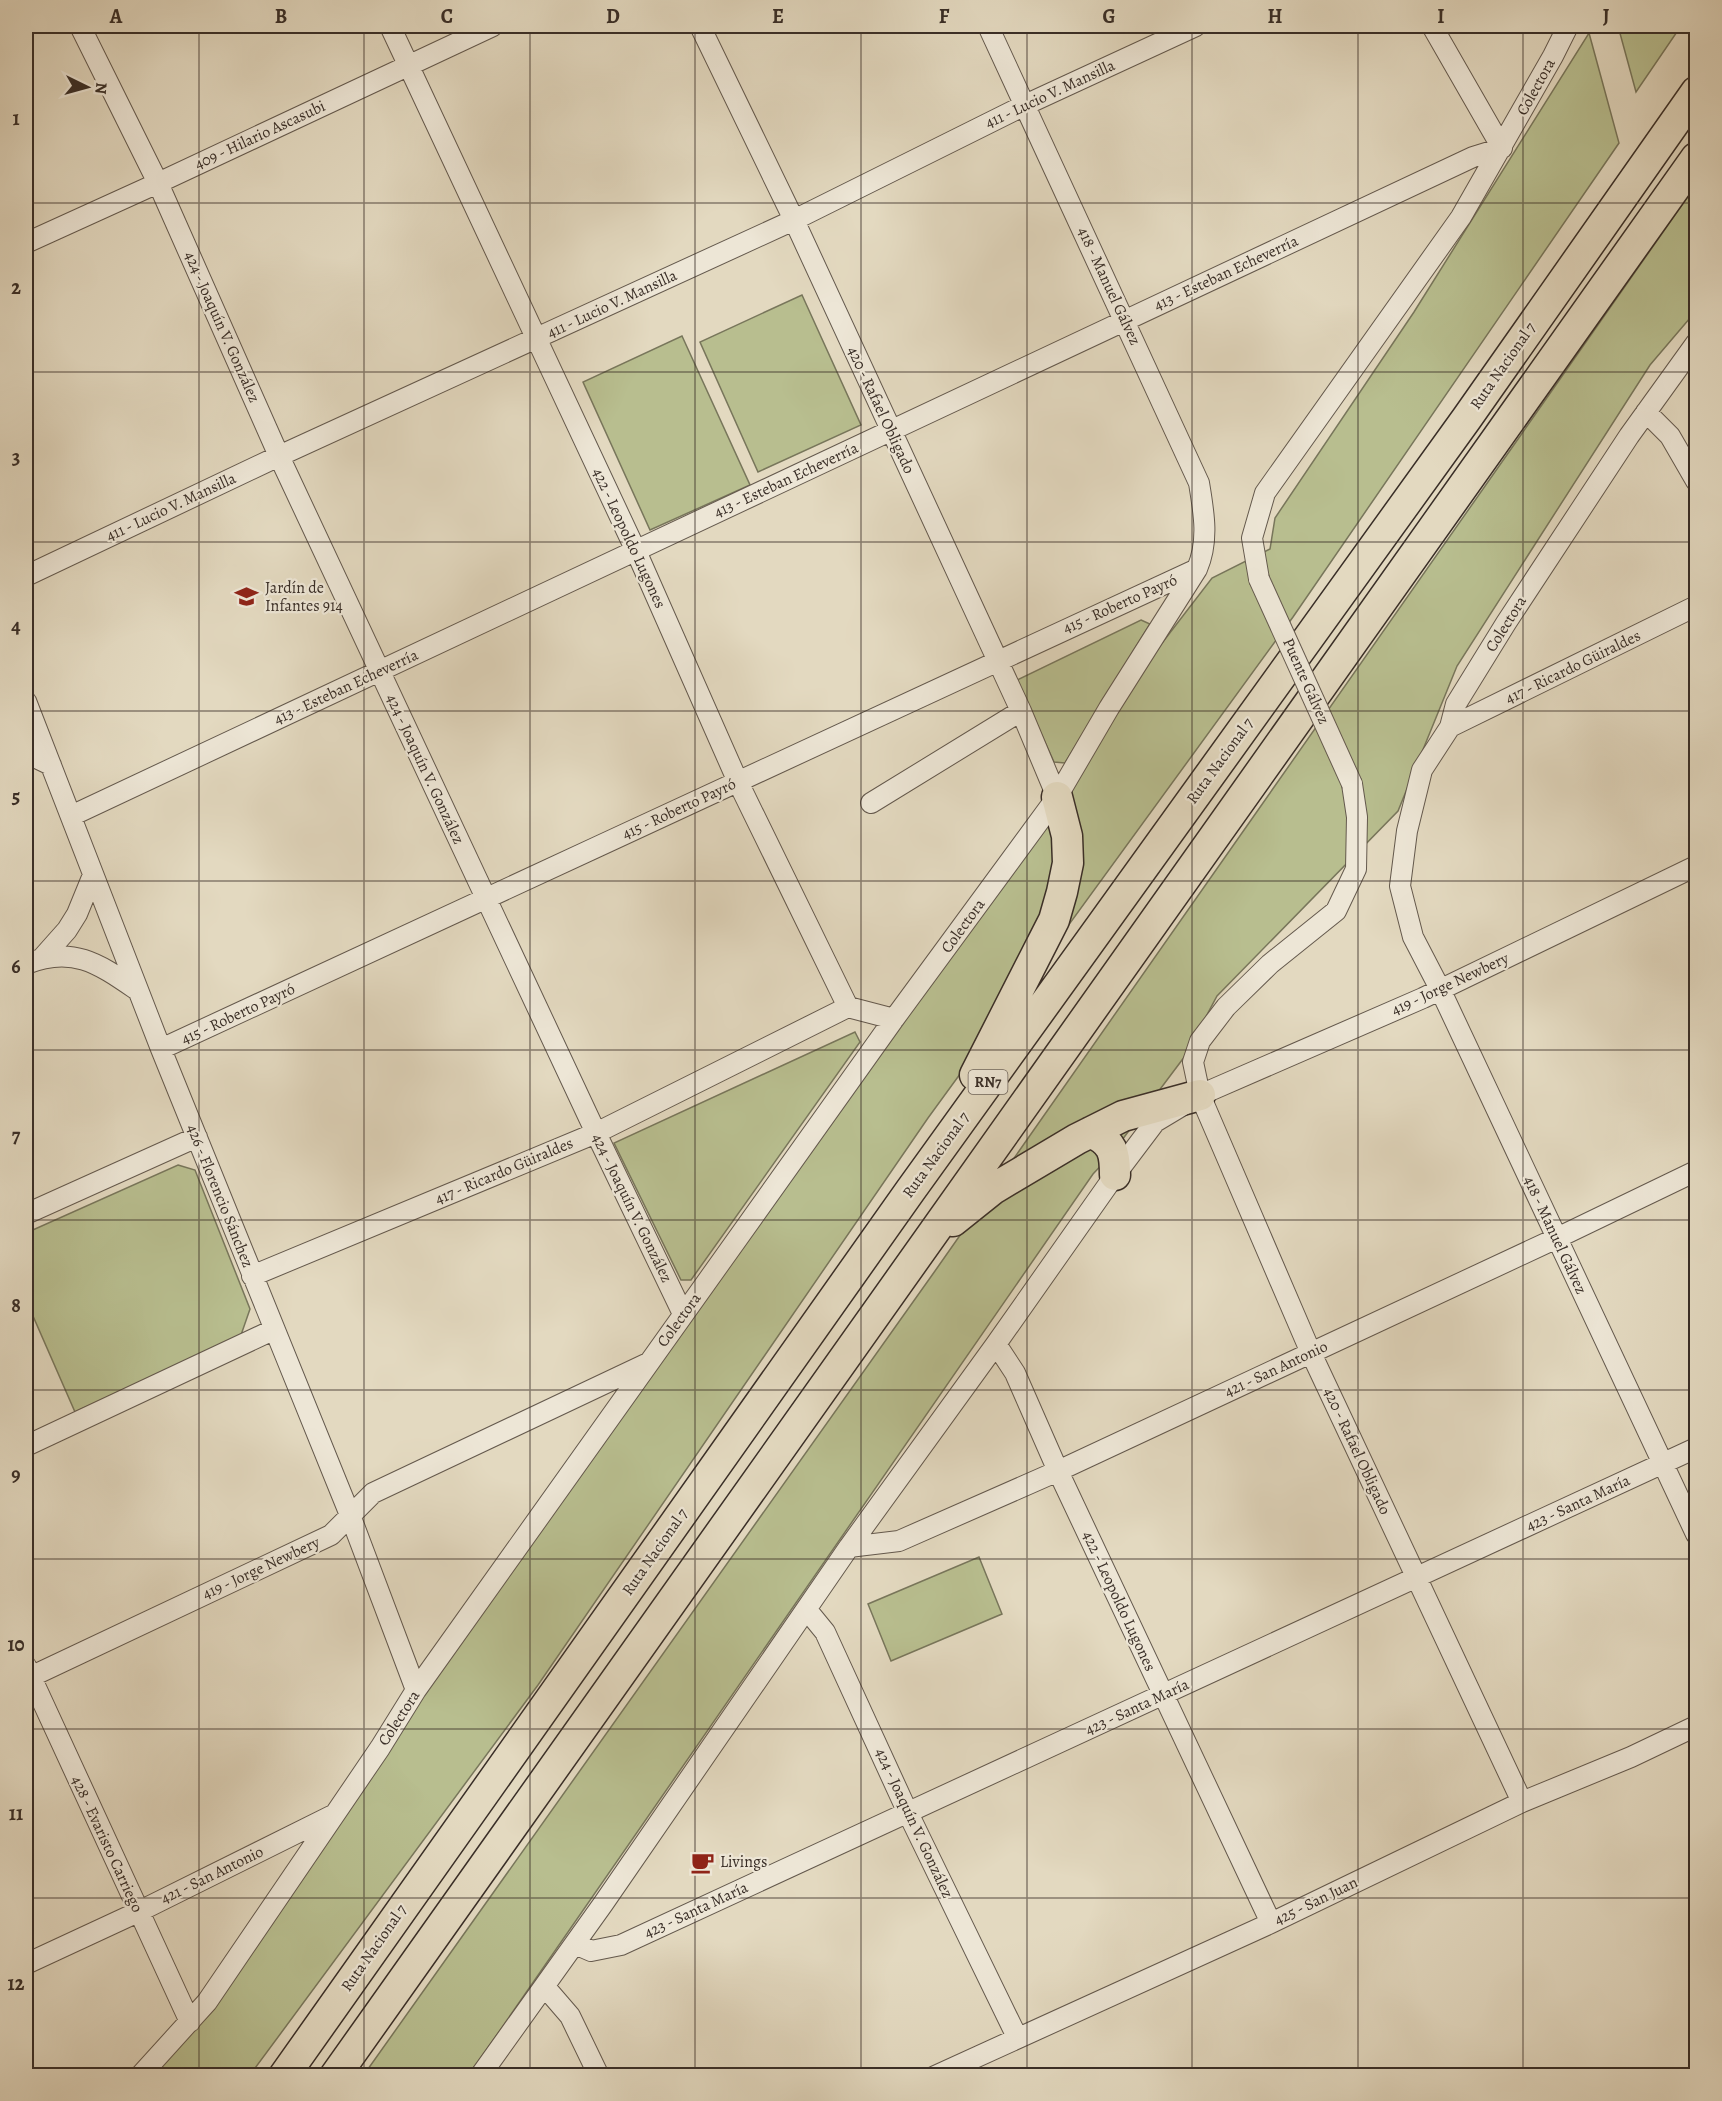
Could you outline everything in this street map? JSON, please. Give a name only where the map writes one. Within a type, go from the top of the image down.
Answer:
[{"type":"highway","name":"Ruta Nacional 7","points":[[284,2076],[910,1191],[1467,418],[1696,92]]},
{"type":"highway","name":"RN7","points":[[336,2074],[1696,158]]},
{"type":"highway","points":[[910,1191],[980,1065],[1054,920],[1068,863],[1067,836],[1057,797]]},
{"type":"highway","points":[[907,1269],[959,1215],[993,1189],[1066,1145],[1123,1116],[1200,1095]]},
{"type":"highway","points":[[1091,1132],[1105,1139],[1110,1147],[1115,1158],[1115,1175]]},
{"type":"highway","points":[[279,2076],[309,2039]]},
{"type":"street","name":"424 - Joaquín V. González","points":[[80,26],[158,183],[279,456],[683,1314]]},
{"type":"street","name":"422 - Leopoldo Lugones","points":[[390,26],[636,551],[738,782],[848,1007]]},
{"type":"street","name":"409 - Hilario Ascasubi","points":[[26,243],[493,26]]},
{"type":"street","name":"420 - Rafael Obligado","points":[[700,26],[794,220],[1021,711],[1057,797]]},
{"type":"street","name":"418 - Manuel Gálvez","points":[[988,26],[1199,483],[1205,528],[1200,562]]},
{"type":"street","name":"411 - Lucio V. Mansilla","points":[[26,576],[279,456],[794,220],[1025,105],[1196,26]]},
{"type":"street","points":[[1432,26],[1502,148]]},
{"type":"street","name":"Colectora","points":[[1260,579],[1252,538],[1265,493],[1461,217],[1502,148],[1568,26]]},
{"type":"street","name":"413 - Esteban Echeverría","points":[[72,816],[1473,157],[1502,148]]},
{"type":"street","name":"Colectora","points":[[1413,937],[1400,886],[1407,831],[1422,770],[1450,728],[1456,704],[1500,633],[1646,412],[1696,343]]},
{"type":"street","points":[[1646,412],[1670,436],[1696,481]]},
{"type":"street","name":"Colectora","points":[[140,2076],[207,2002],[417,1690],[894,1019],[1057,797],[1109,708],[1200,562]]},
{"type":"street","name":"415 - Roberto Payró","points":[[161,1049],[487,900],[1200,562]]},
{"type":"street","name":"Puente Gálvez","points":[[1200,1095],[1192,1062],[1200,1041],[1226,1006],[1270,964],[1336,911],[1356,869],[1357,817],[1352,784],[1260,579]]},
{"type":"street","name":"417 - Ricardo Güiraldes","points":[[1450,728],[1696,606]]},
{"type":"street","name":"426 - Florencio Sánchez","points":[[26,701],[161,1049],[273,1330],[350,1515],[417,1690]]},
{"type":"street","points":[[871,803],[1021,711]]},
{"type":"street","points":[[26,753],[51,765]]},
{"type":"street","name":"419 - Jorge Newbery","points":[[1200,1095],[1423,998],[1696,866]]},
{"type":"street","points":[[34,961],[72,922],[93,875]]},
{"type":"street","name":"418 - Manuel Gálvez","points":[[1413,937],[1440,988],[1696,1534]]},
{"type":"street","points":[[34,961],[71,956],[92,962],[138,990]]},
{"type":"street","points":[[848,1007],[894,1019]]},
{"type":"street","name":"417 - Ricardo Güiraldes","points":[[252,1276],[596,1132],[848,1007]]},
{"type":"street","name":"420 - Rafael Obligado","points":[[1200,1095],[1311,1353],[1522,1802]]},
{"type":"street","points":[[480,2076],[575,1944],[849,1547],[1115,1175],[1155,1122],[1200,1095]]},
{"type":"street","points":[[26,1214],[196,1137]]},
{"type":"street","name":"421 - San Antonio","points":[[849,1547],[899,1541],[1058,1471],[1696,1171]]},
{"type":"street","points":[[26,1446],[273,1330]]},
{"type":"street","name":"422 - Leopoldo Lugones","points":[[996,1344],[1015,1373],[1058,1471],[1271,1923]]},
{"type":"street","name":"419 - Jorge Newbery","points":[[27,1674],[331,1535],[373,1493],[648,1363]]},
{"type":"street","name":"423 - Santa María","points":[[575,1944],[591,1951],[621,1945],[1696,1448]]},
{"type":"street","name":"424 - Joaquín V. González","points":[[807,1610],[825,1632],[908,1813],[1017,2037]]},
{"type":"street","name":"428 - Evaristo Carriego","points":[[27,1674],[189,2022]]},
{"type":"street","name":"425 - San Juan","points":[[935,2076],[1271,1923],[1522,1802],[1630,1757],[1696,1726]]},
{"type":"street","name":"421 - San Antonio","points":[[26,1964],[333,1816]]},
{"type":"street","points":[[545,1987],[570,2016],[599,2076]]},
{"type":"green space","points":[[1618,26],[1681,26],[1636,92]]},
{"type":"green space","points":[[1589,33],[1619,143],[1293,617],[928,1118],[538,1685],[250,2075],[151,2076],[321,1840],[1159,647],[1212,578],[1270,549],[1275,518],[1414,312]]},
{"type":"green space","points":[[1696,185],[1696,311],[1650,365],[1457,666],[1398,811],[1217,996],[1185,1056],[1110,1156],[1093,1174],[469,2075],[363,2076],[935,1271]]},
{"type":"green space","points":[[802,295],[861,425],[758,472],[700,342]]},
{"type":"green space","points":[[682,336],[750,485],[650,530],[583,382]]},
{"type":"green space","points":[[1141,620],[1150,624],[1065,763],[1054,762],[1017,680]]},
{"type":"green space","points":[[855,1032],[860,1042],[691,1280],[681,1280],[614,1143]]},
{"type":"green space","points":[[178,1165],[195,1170],[250,1309],[241,1335],[75,1412],[26,1300],[26,1233]]},
{"type":"green space","points":[[979,1557],[1002,1614],[891,1661],[868,1604]]},
{"type":"place","name":"Jardín de Infantes 914","points":[[247,597]]},
{"type":"place","name":"Livings","points":[[702,1862]]}]
